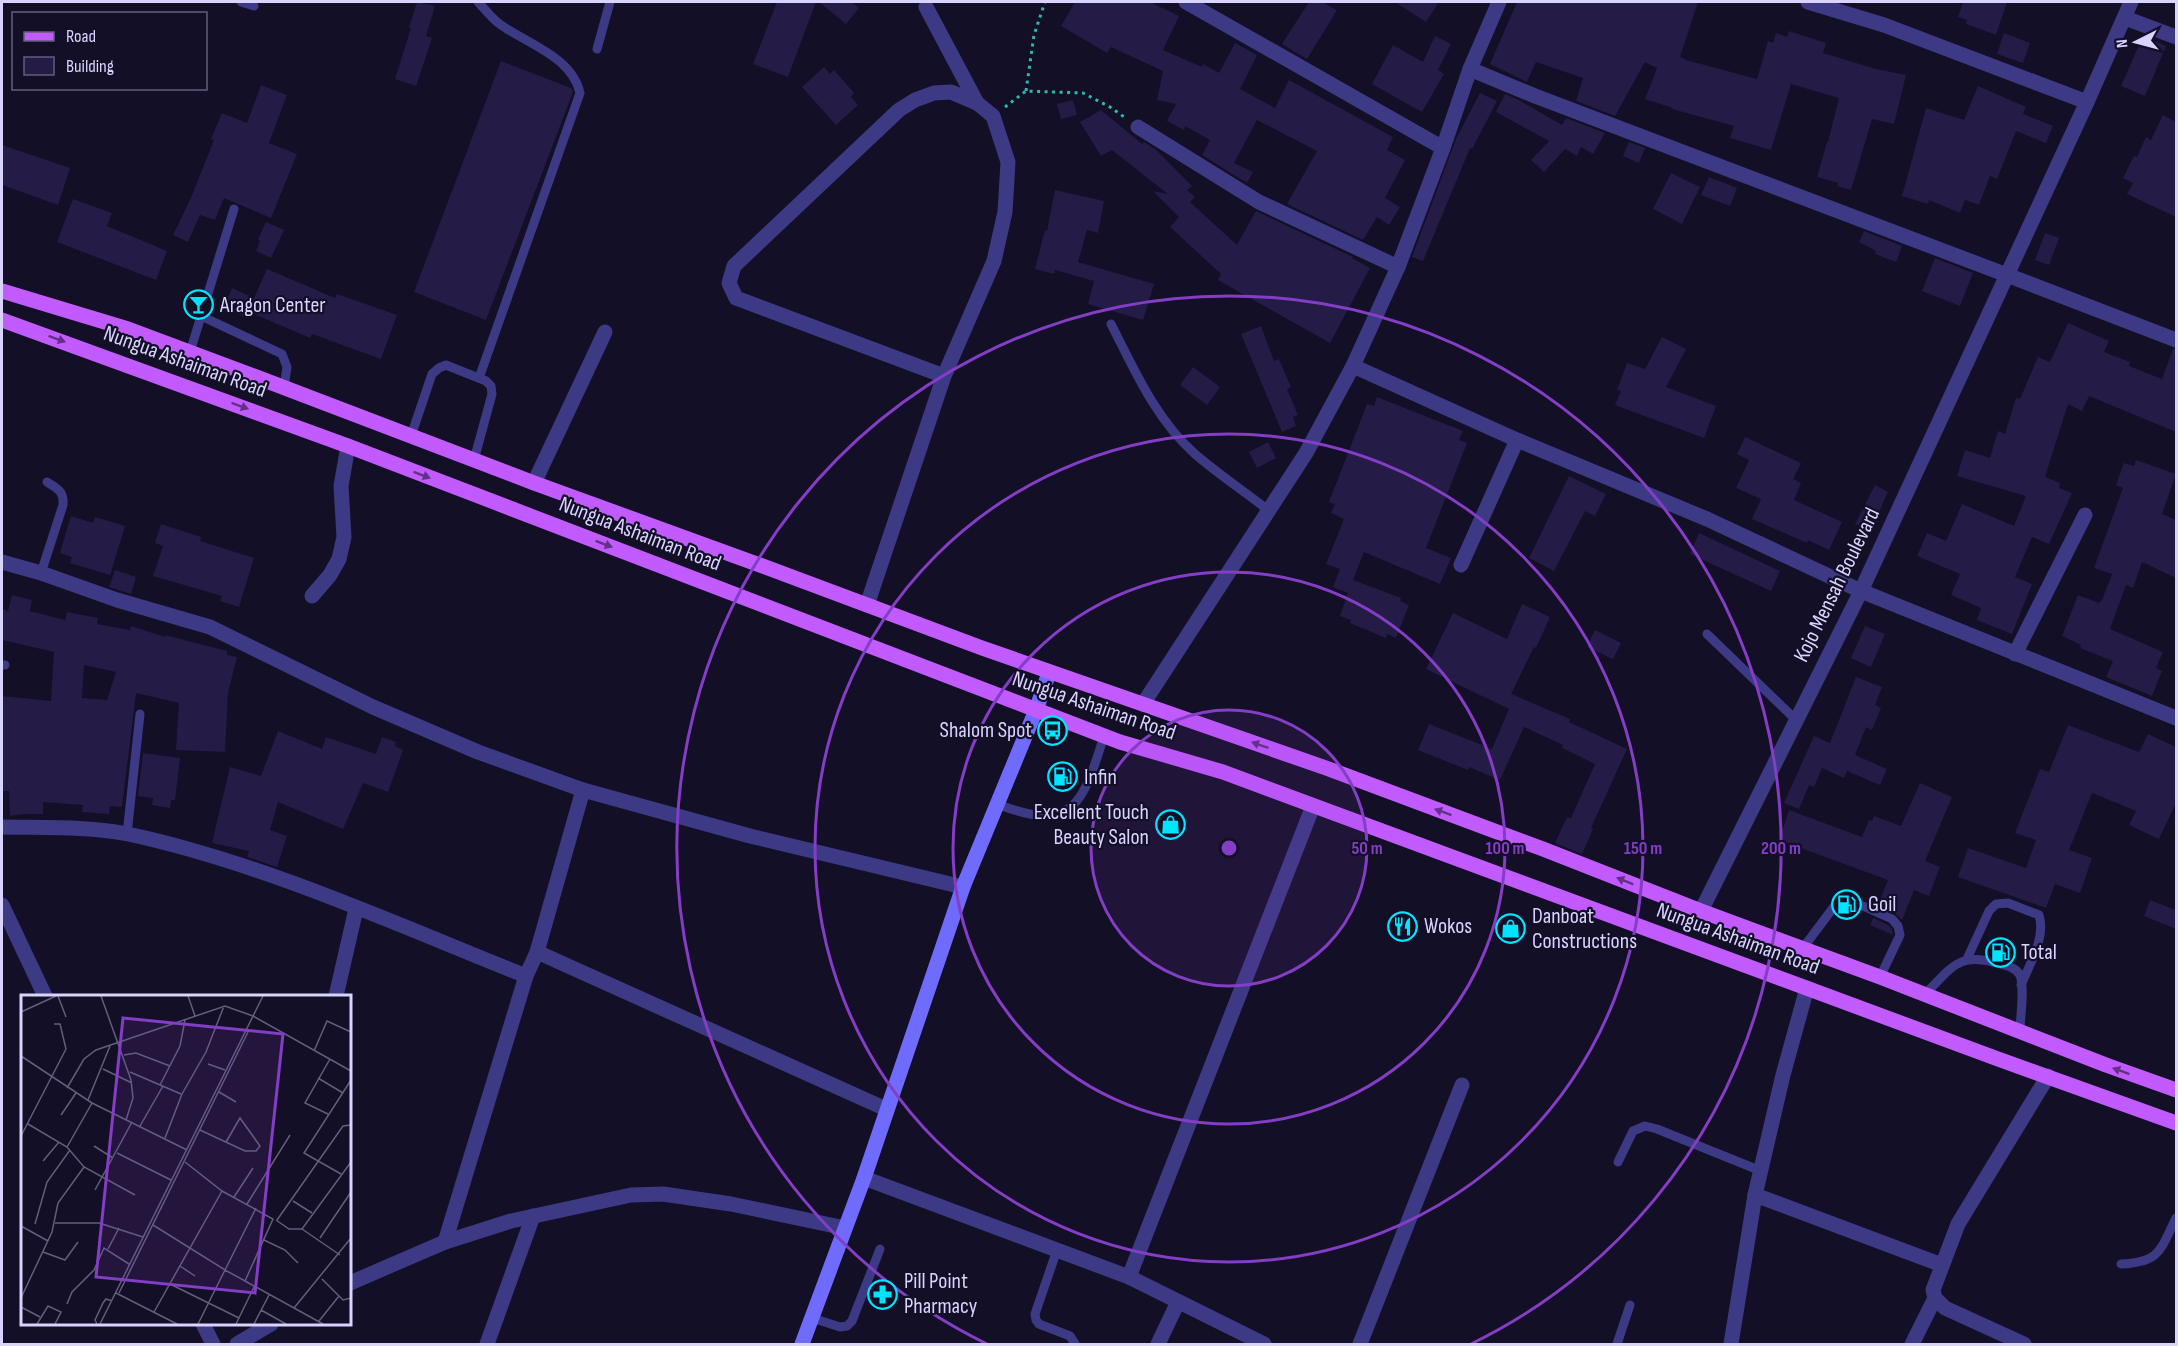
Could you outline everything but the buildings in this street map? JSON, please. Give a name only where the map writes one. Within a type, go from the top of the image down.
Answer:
[{"type":"main road","name":"Nungua Ashaiman Road","points":[[2,291],[128,329],[534,483],[1049,672],[1326,768],[2176,1090]]},
{"type":"main road","name":"Nungua Ashaiman Road","points":[[2,320],[348,446],[1104,736],[1223,772],[2176,1122]]},
{"type":"street","points":[[1186,2],[1443,148]]},
{"type":"street","points":[[1143,704],[1306,453],[1353,366],[1398,267],[1470,69],[1499,2]]},
{"type":"street","points":[[1808,2],[1884,26],[2086,102],[2131,2]]},
{"type":"street","points":[[926,7],[977,103]]},
{"type":"street","points":[[2125,18],[2176,37]]},
{"type":"street","points":[[1470,69],[2176,340]]},
{"type":"street","points":[[867,605],[944,376],[994,261],[1005,212],[1008,162],[993,116],[977,103],[951,92],[934,93],[915,100],[899,110],[734,266],[729,283],[736,298],[944,376]]},
{"type":"street","name":"Kojo Mensah Boulevard","points":[[1701,911],[1861,591],[2086,102]]},
{"type":"street","points":[[1138,127],[1259,202],[1398,267]]},
{"type":"street","points":[[534,483],[605,332]]},
{"type":"street","points":[[1353,366],[1517,440],[1707,519],[1861,591],[2176,717]]},
{"type":"street","points":[[1461,565],[1517,440]]},
{"type":"street","points":[[312,596],[330,575],[339,559],[344,537],[341,486],[348,446]]},
{"type":"street","points":[[2015,654],[2085,515]]},
{"type":"street","points":[[2,562],[117,600],[210,627],[373,707],[478,752],[583,790],[750,836],[963,887]]},
{"type":"street","points":[[802,1344],[864,1178],[963,887],[1036,710],[1049,672]]},
{"type":"street","points":[[445,1242],[526,976],[537,952],[583,790]]},
{"type":"street","points":[[1129,1277],[1313,806]]},
{"type":"street","points":[[2,827],[94,830],[127,834],[182,848],[288,881],[526,976]]},
{"type":"street","points":[[2,905],[45,995]]},
{"type":"street","points":[[336,995],[356,909]]},
{"type":"street","points":[[537,952],[886,1109]]},
{"type":"street","points":[[1731,1344],[1755,1195],[1783,1075],[1807,988]]},
{"type":"street","points":[[2024,1344],[1946,1308],[1935,1298],[1933,1290],[1958,1224],[2048,1076]]},
{"type":"street","points":[[1360,1344],[1462,1085]]},
{"type":"street","points":[[864,1178],[1129,1277],[1264,1344]]},
{"type":"street","points":[[351,1283],[445,1242],[511,1221],[631,1195],[663,1194],[730,1204],[845,1228]]},
{"type":"street","points":[[1755,1195],[1942,1265]]},
{"type":"street","points":[[487,1344],[533,1216]]},
{"type":"street","points":[[1912,1344],[1935,1298]]},
{"type":"street","points":[[1158,1344],[1178,1302]]},
{"type":"street","points":[[204,1325],[213,1344]]},
{"type":"street","points":[[237,1344],[268,1325]]},
{"type":"lane","points":[[241,2],[254,6]]},
{"type":"lane","points":[[478,2],[499,24],[555,58],[573,74],[580,93],[479,378]]},
{"type":"lane","points":[[597,49],[610,2]]},
{"type":"lane","points":[[190,352],[234,209]]},
{"type":"lane","points":[[201,316],[282,354],[287,367],[285,387]]},
{"type":"lane","points":[[1111,324],[1142,385],[1165,421],[1194,453],[1268,510]]},
{"type":"lane","points":[[411,436],[432,374],[446,365],[479,378],[491,386],[492,394],[474,460]]},
{"type":"lane","points":[[41,573],[63,505],[64,495],[61,490],[47,482]]},
{"type":"lane","points":[[1707,634],[1796,719]]},
{"type":"lane","points":[[127,834],[140,714]]},
{"type":"lane","points":[[997,804],[1019,813],[1045,816],[1063,813],[1080,800],[1094,768],[1104,736]]},
{"type":"lane","points":[[1803,948],[1839,900],[1847,899],[1892,919],[1898,926],[1900,935],[1880,976]]},
{"type":"lane","points":[[1967,959],[1989,911],[1995,904],[2008,903],[2039,915],[2042,924],[2041,935],[2022,985]]},
{"type":"lane","points":[[1926,994],[1954,966],[1967,959],[1980,958],[2012,968],[2019,974],[2022,985],[2020,1032]]},
{"type":"lane","points":[[1618,1162],[1633,1131],[1645,1126],[1761,1171]]},
{"type":"lane","points":[[2121,1264],[2148,1260],[2158,1254],[2176,1218]]},
{"type":"lane","points":[[812,1318],[840,1327],[847,1326],[852,1321],[880,1249]]},
{"type":"lane","points":[[1058,1250],[1035,1314],[1036,1320],[1039,1324],[1071,1336],[1075,1344]]},
{"type":"lane","points":[[1617,1344],[1630,1305]]},
{"type":"path","points":[[1026,91],[1034,35],[1045,2]]},
{"type":"path","points":[[993,116],[1026,91],[1083,93],[1110,107],[1138,127]]},
{"type":"place","name":"Aragon Center","points":[[199,305]]},
{"type":"place","name":"Shalom Spot","points":[[1053,730]]},
{"type":"place","name":"Infin","points":[[1063,777]]},
{"type":"place","name":"Excellent Touch Beauty Salon","points":[[1170,825]]},
{"type":"place","name":"Goil","points":[[1847,904]]},
{"type":"place","name":"Wokos","points":[[1403,926]]},
{"type":"place","name":"Danboat Constructions","points":[[1511,929]]},
{"type":"place","name":"Total","points":[[2000,952]]},
{"type":"place","name":"Pill Point Pharmacy","points":[[883,1294]]}]
